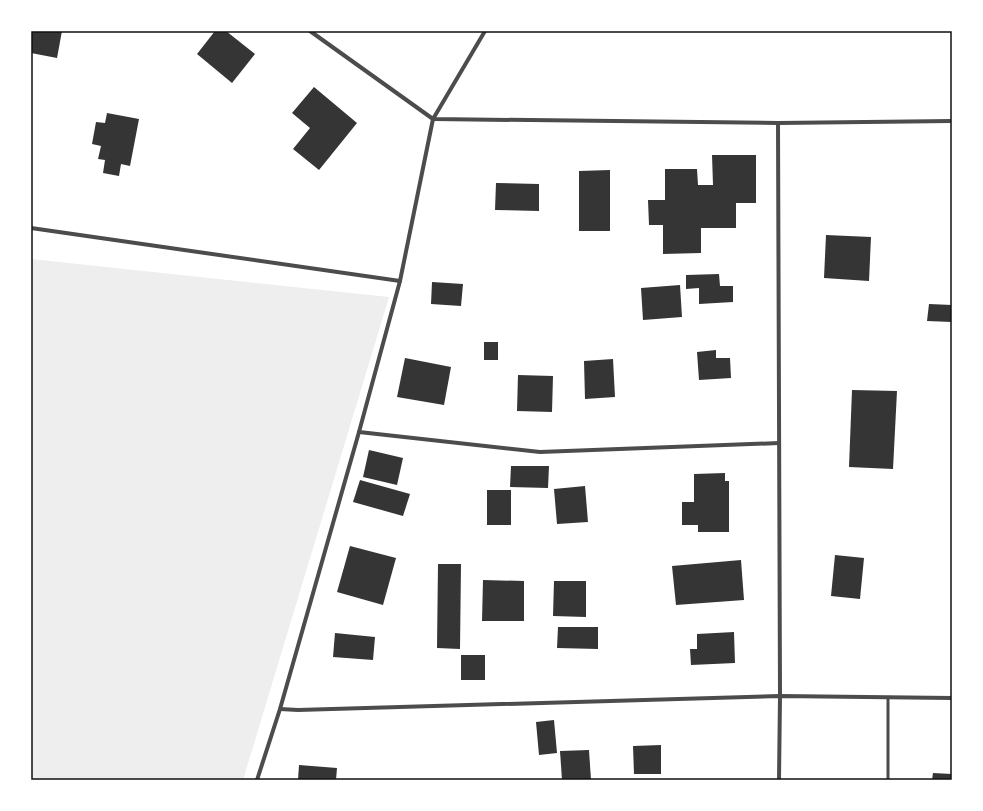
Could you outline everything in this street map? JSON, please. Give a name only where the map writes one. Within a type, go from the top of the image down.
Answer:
[{"type":"street","points":[[310,31],[433,119],[778,123],[952,121]]},
{"type":"street","points":[[257,780],[280,709],[359,432],[400,281],[433,119],[485,31]]},
{"type":"street","points":[[778,123],[779,780]]},
{"type":"street","points":[[31,228],[400,281]]},
{"type":"street","points":[[359,432],[540,452],[779,443]]},
{"type":"street","points":[[280,709],[298,710],[780,696],[952,698]]},
{"type":"lane","points":[[888,697],[888,780]]},
{"type":"shaded area","points":[[31,259],[389,297],[243,780],[31,780]]},
{"type":"building","points":[[31,31],[62,31],[57,58],[31,53]]},
{"type":"building","points":[[215,31],[226,31],[255,54],[232,83],[197,54]]},
{"type":"building","points":[[314,87],[357,123],[319,170],[293,149],[310,128],[292,113]]},
{"type":"building","points":[[107,113],[139,119],[130,166],[121,164],[119,176],[103,173],[105,160],[98,159],[101,146],[92,144],[96,122],[105,123]]},
{"type":"building","points":[[712,155],[756,155],[756,203],[736,203],[736,228],[701,228],[701,253],[663,254],[663,225],[649,225],[648,200],[665,200],[665,169],[697,169],[698,185],[713,185]]},
{"type":"building","points":[[610,170],[610,231],[579,231],[579,171]]},
{"type":"building","points":[[496,183],[539,184],[539,211],[495,210]]},
{"type":"building","points":[[826,235],[871,237],[869,281],[824,278]]},
{"type":"building","points":[[719,274],[720,286],[733,286],[733,302],[699,304],[699,288],[686,289],[686,275]]},
{"type":"building","points":[[432,282],[463,284],[461,306],[431,304]]},
{"type":"building","points":[[680,285],[682,317],[643,320],[641,288]]},
{"type":"building","points":[[929,304],[952,305],[952,322],[927,321]]},
{"type":"building","points":[[484,342],[498,342],[498,360],[484,360]]},
{"type":"building","points":[[716,350],[716,358],[730,358],[731,378],[699,380],[697,352]]},
{"type":"building","points":[[405,358],[451,367],[444,405],[397,397]]},
{"type":"building","points":[[613,359],[615,397],[585,399],[584,361]]},
{"type":"building","points":[[518,375],[553,376],[552,412],[517,411]]},
{"type":"building","points":[[852,390],[897,391],[893,469],[849,467]]},
{"type":"building","points":[[369,450],[403,458],[397,485],[363,477]]},
{"type":"building","points":[[511,466],[549,466],[548,488],[510,487]]},
{"type":"building","points":[[725,473],[725,481],[729,481],[729,532],[698,532],[698,525],[682,525],[682,502],[694,502],[694,474]]},
{"type":"building","points":[[360,480],[410,494],[403,516],[353,502]]},
{"type":"building","points":[[585,486],[588,522],[557,524],[554,489]]},
{"type":"building","points":[[487,490],[511,490],[511,525],[487,525]]},
{"type":"building","points":[[350,546],[396,558],[383,605],[337,592]]},
{"type":"building","points":[[835,555],[864,558],[860,599],[831,596]]},
{"type":"building","points":[[741,560],[744,600],[676,605],[672,566]]},
{"type":"building","points":[[438,564],[461,564],[460,649],[437,648]]},
{"type":"building","points":[[483,580],[524,581],[524,621],[482,621]]},
{"type":"building","points":[[554,581],[586,581],[586,617],[553,616]]},
{"type":"building","points":[[558,627],[598,627],[598,649],[557,648]]},
{"type":"building","points":[[734,632],[735,663],[691,665],[690,649],[697,649],[697,634]]},
{"type":"building","points":[[335,633],[375,637],[373,660],[333,657]]},
{"type":"building","points":[[461,655],[485,655],[485,680],[461,680]]},
{"type":"building","points":[[554,720],[557,753],[539,755],[536,722]]},
{"type":"building","points":[[661,745],[661,774],[634,774],[633,746]]},
{"type":"building","points":[[589,750],[591,780],[562,780],[560,751]]},
{"type":"building","points":[[299,765],[337,768],[336,780],[298,780]]},
{"type":"building","points":[[933,773],[952,774],[952,780],[932,780]]}]
